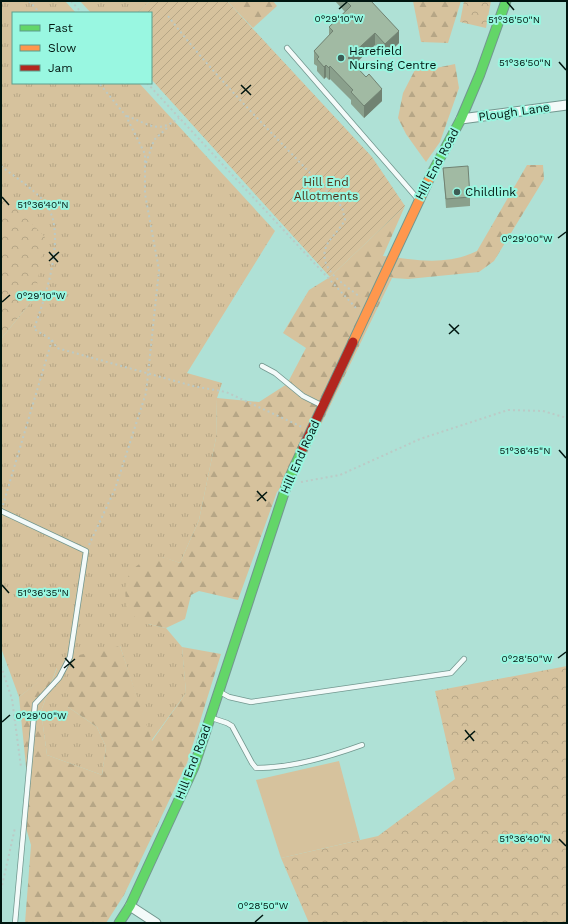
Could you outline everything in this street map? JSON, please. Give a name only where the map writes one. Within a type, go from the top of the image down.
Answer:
[{"type":"street","name":"Hill End Road","points":[[120,923],[130,906],[194,768],[288,481],[418,200],[461,119],[480,74],[506,1]]},
{"type":"street","name":"Plough Lane","points":[[461,119],[567,105]]},
{"type":"street","points":[[130,906],[156,923]]},
{"type":"lane","points":[[287,48],[418,200]]},
{"type":"lane","points":[[262,366],[275,373],[303,396],[323,406]]},
{"type":"lane","points":[[2,511],[86,551],[70,657],[59,678],[35,704],[16,923]]},
{"type":"lane","points":[[219,691],[229,697],[250,702],[451,674],[464,659]]},
{"type":"lane","points":[[210,718],[232,726],[256,768],[280,766],[335,755],[362,745]]},
{"type":"path","points":[[29,1],[39,12]]},
{"type":"path","points":[[71,1],[81,12]]},
{"type":"path","points":[[168,16],[184,37],[246,106],[342,207],[345,220],[338,232],[328,244],[324,256],[326,266],[340,281],[370,306]]},
{"type":"path","points":[[86,551],[115,489],[146,392],[159,270],[145,194],[144,154],[126,116],[100,84]]},
{"type":"path","points":[[148,84],[364,318]]},
{"type":"path","points":[[126,116],[158,128],[168,126]]},
{"type":"path","points":[[145,166],[154,140],[168,126],[180,118]]},
{"type":"path","points":[[1,166],[44,202],[51,215],[55,236],[49,284],[34,329],[52,340],[57,348],[193,386],[226,392],[311,431]]},
{"type":"path","points":[[2,511],[52,340]]},
{"type":"path","points":[[288,481],[306,482],[340,475],[420,439],[508,410],[543,411],[567,418]]},
{"type":"path","points":[[1,666],[12,699],[21,768]]},
{"type":"path","points":[[1,890],[16,824]]},
{"type":"green space","points":[[1,1],[65,1],[75,12],[12,12],[12,84],[140,84],[275,231],[187,373],[222,383],[217,398],[216,438],[199,520],[180,563],[162,557],[148,624],[166,628],[182,647],[186,693],[151,741],[120,646],[68,707],[97,727],[106,747],[102,775],[47,755],[41,711],[57,668],[19,697],[1,648],[1,339],[35,297],[1,195]]},
{"type":"green space","points":[[80,1],[150,1],[138,12],[90,12]]},
{"type":"green space","name":"Hill End Allotments","points":[[150,1],[227,1],[372,157],[405,206],[330,277],[152,80],[152,12],[138,12]]},
{"type":"green space","points":[[227,1],[273,1],[277,6],[253,28]]},
{"type":"green space","points":[[413,1],[461,1],[448,43],[421,42]]},
{"type":"green space","points":[[464,1],[491,1],[486,28],[460,22]]},
{"type":"green space","points":[[420,60],[436,68],[455,64],[459,88],[440,142],[426,162],[406,134],[398,118],[403,93]]},
{"type":"green space","points":[[527,165],[543,165],[544,179],[494,261],[479,272],[408,279],[392,278],[299,470],[277,492],[238,600],[199,591],[191,595],[185,619],[166,628],[148,624],[128,613],[125,592],[127,579],[130,573],[141,563],[162,557],[180,563],[199,520],[216,438],[217,398],[259,402],[287,384],[306,348],[283,333],[309,290],[330,277],[405,206],[383,256],[431,261],[454,259],[477,251]]},
{"type":"green space","points":[[1,193],[45,237],[35,297],[1,339]]},
{"type":"green space","points":[[120,646],[152,741],[186,693],[182,647],[221,654],[187,763],[124,895],[106,923],[25,923],[31,845],[23,818],[27,776],[19,697],[57,667],[41,711],[47,755],[102,775],[106,747],[97,727],[68,707],[70,657]]},
{"type":"green space","points":[[567,666],[567,923],[309,923],[281,858],[378,836],[455,779],[435,691]]},
{"type":"green space","points":[[339,761],[360,840],[281,858],[256,780]]},
{"type":"building","name":"Harefield Nursing Centre","points":[[346,1],[371,1],[399,31],[385,44],[375,33],[348,58],[366,77],[369,74],[382,89],[364,106],[351,92],[353,90],[330,66],[329,68],[326,65],[324,67],[317,59],[319,57],[314,51],[333,31],[329,27],[351,6]]},
{"type":"building","name":"Childlink","points":[[468,166],[470,197],[446,199],[443,168]]},
{"type":"traffic: fast","points":[[432,173],[461,119],[480,74],[506,1]]},
{"type":"traffic: fast","points":[[119,923],[130,906],[194,767],[288,481],[303,448]]},
{"type":"traffic: slow","points":[[353,342],[432,173]]},
{"type":"traffic: jam","points":[[303,448],[353,342]]},
{"type":"place","name":"Harefield Nursing Centre","points":[[341,58]]},
{"type":"place","name":"Childlink","points":[[457,192]]}]
